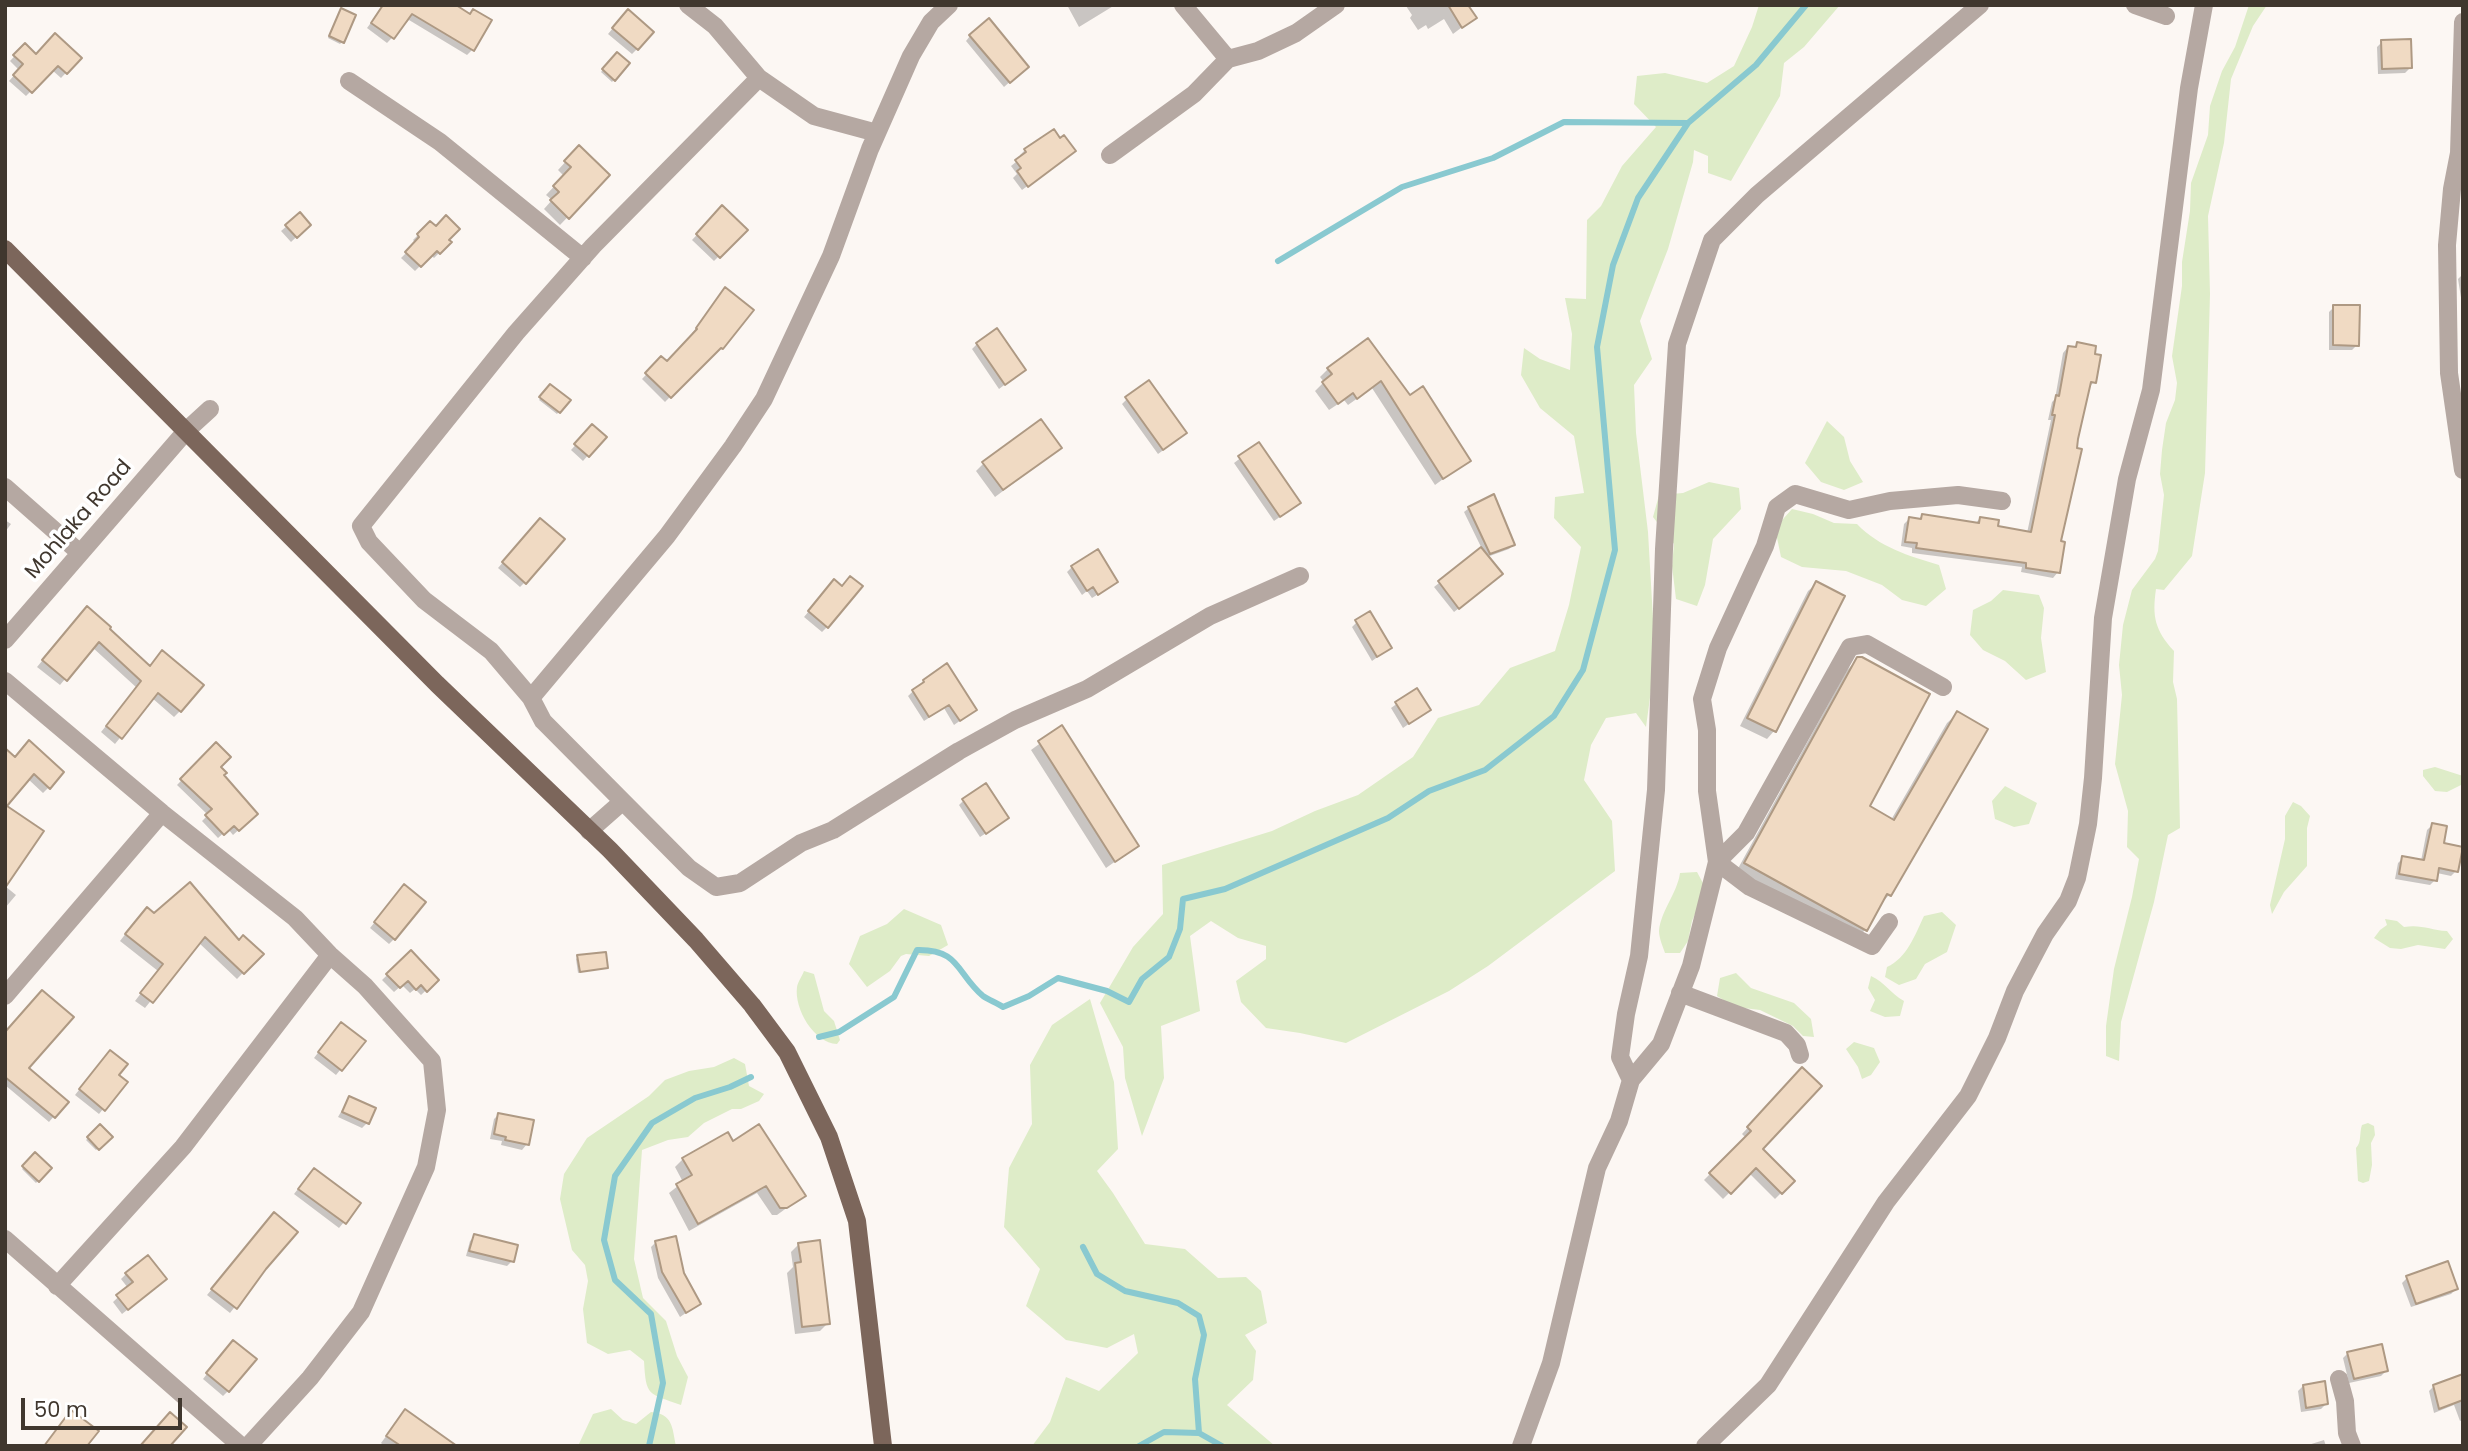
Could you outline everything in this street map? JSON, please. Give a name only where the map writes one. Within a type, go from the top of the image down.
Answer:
[{"type":"main road","points":[[5,249],[696,940],[788,1052],[829,1137],[857,1221],[883,1446]]},
{"type":"street","points":[[688,5],[715,26],[759,78],[814,116],[877,133]]},
{"type":"street","points":[[531,698],[667,536],[733,446],[764,398],[831,256],[877,133],[911,56],[931,22],[949,5]]},
{"type":"street","points":[[1183,5],[1228,59]]},
{"type":"street","points":[[1110,155],[1194,94],[1228,59],[1258,51],[1296,33],[1336,5]]},
{"type":"street","points":[[1631,1080],[1620,1057],[1639,956],[1656,790],[1664,549],[1677,344],[1712,240],[1757,195],[1980,5]]},
{"type":"street","points":[[2135,5],[2166,16]]},
{"type":"street","points":[[1704,1446],[1768,1385],[1886,1202],[1968,1096],[1997,1038],[2015,991],[2045,934],[2068,901],[2077,878],[2092,789],[2102,618],[2127,479],[2151,390],[2189,88],[2204,5]]},
{"type":"street","points":[[2463,22],[2459,153],[2446,245],[2449,373],[2463,470]]},
{"type":"street","points":[[759,78],[583,258],[516,333],[361,526],[369,542],[424,600],[491,651],[531,698],[543,721],[698,875],[716,887],[740,883],[801,843],[833,830],[959,751],[1015,720],[1087,690],[1210,616],[1300,576]]},
{"type":"street","points":[[349,81],[440,142],[583,258]]},
{"type":"street","name":"Mohlaka Road","points":[[5,640],[187,430],[210,409]]},
{"type":"street","points":[[5,487],[80,553]]},
{"type":"street","points":[[1521,1446],[1551,1363],[1597,1168],[1619,1121],[1631,1080],[1661,1044],[1691,966],[1717,862],[1706,791],[1707,730],[1702,699],[1718,648],[1765,546],[1777,507],[1795,494],[1849,510],[1891,501],[1958,495],[2002,501]]},
{"type":"street","points":[[1717,862],[1746,833],[1850,647],[1867,644],[1943,687]]},
{"type":"street","points":[[5,681],[162,813],[295,918],[330,955],[365,986],[432,1061],[437,1110],[426,1167],[361,1312],[310,1378],[248,1446]]},
{"type":"street","points":[[589,831],[622,802]]},
{"type":"street","points":[[5,996],[162,813]]},
{"type":"street","points":[[1717,862],[1750,887],[1872,946],[1889,922]]},
{"type":"street","points":[[57,1286],[183,1147],[330,955]]},
{"type":"street","points":[[1680,993],[1786,1033],[1797,1045],[1800,1055]]},
{"type":"street","points":[[5,1239],[241,1446]]},
{"type":"street","points":[[2339,1379],[2345,1401],[2347,1433],[2352,1446]]},
{"type":"green space","points":[[1759,5],[1840,5],[1804,47],[1784,63],[1780,96],[1731,181],[1708,173],[1708,156],[1694,150],[1668,249],[1640,321],[1652,359],[1634,385],[1636,433],[1648,532],[1654,636],[1652,683],[1646,727],[1636,713],[1606,718],[1591,745],[1584,780],[1612,821],[1615,871],[1488,966],[1449,991],[1346,1043],[1266,1028],[1241,1002],[1236,981],[1266,959],[1266,946],[1238,938],[1211,921],[1190,936],[1200,1011],[1161,1026],[1164,1078],[1142,1136],[1125,1078],[1123,1047],[1100,1003],[1133,947],[1163,914],[1162,865],[1272,831],[1358,795],[1413,757],[1438,718],[1479,705],[1510,668],[1555,651],[1569,605],[1581,547],[1554,518],[1555,497],[1584,493],[1574,436],[1540,408],[1521,375],[1524,348],[1540,359],[1570,370],[1572,334],[1565,298],[1586,299],[1587,220],[1601,206],[1622,166],[1656,127],[1634,104],[1637,76],[1665,73],[1707,83],[1734,66]]},
{"type":"green space","points":[[2249,5],[2267,5],[2253,26],[2231,79],[2224,143],[2208,216],[2210,294],[2205,473],[2192,556],[2164,590],[2156,589],[2155,599],[2156,623],[2174,651],[2180,828],[2168,835],[2154,902],[2121,1022],[2119,1061],[2106,1056],[2106,1026],[2114,969],[2139,859],[2127,847],[2128,811],[2115,764],[2122,695],[2119,665],[2123,625],[2132,590],[2158,551],[2164,495],[2160,474],[2162,450],[2177,383],[2172,356],[2182,286],[2191,183],[2208,135],[2210,106]]},
{"type":"green space","points":[[1827,421],[1844,437],[1850,461],[1863,482],[1844,490],[1821,482],[1805,463]]},
{"type":"green space","points":[[1709,482],[1739,488],[1741,509],[1713,539],[1705,585],[1697,606],[1676,599],[1672,566],[1674,544],[1653,517],[1659,495],[1683,493]]},
{"type":"green space","points":[[1792,509],[1834,523],[1857,524],[1885,545],[1939,565],[1946,589],[1926,606],[1902,600],[1882,585],[1846,571],[1802,567],[1781,557],[1775,528]]},
{"type":"green space","points":[[2003,590],[2039,595],[2044,608],[2041,638],[2046,672],[2026,680],[2005,661],[1983,650],[1970,635],[1973,610],[1991,601]]},
{"type":"green space","points":[[2435,767],[2463,776],[2463,784],[2447,792],[2435,791],[2423,776],[2423,770]]},
{"type":"green space","points":[[2005,786],[2037,803],[2029,824],[2014,827],[1995,819],[1992,801]]},
{"type":"green space","points":[[2293,802],[2310,816],[2307,828],[2307,866],[2284,892],[2272,914],[2270,905],[2285,839],[2285,816]]},
{"type":"green space","points":[[1697,872],[1704,885],[1688,941],[1680,953],[1665,953],[1660,939],[1660,923],[1680,873]]},
{"type":"green space","points":[[904,909],[941,925],[948,945],[929,956],[901,956],[890,971],[867,987],[849,964],[860,936],[887,924]]},
{"type":"green space","points":[[1942,912],[1956,925],[1947,952],[1925,964],[1916,979],[1899,985],[1885,977],[1887,967],[1905,952],[1924,916]]},
{"type":"green space","points":[[2385,919],[2397,921],[2404,927],[2447,931],[2453,939],[2445,949],[2418,945],[2401,949],[2390,948],[2374,938],[2387,925]]},
{"type":"green space","points":[[804,971],[814,974],[824,1011],[834,1021],[840,1040],[837,1044],[821,1038],[802,1014],[797,987]]},
{"type":"green space","points":[[1736,973],[1751,988],[1794,1003],[1811,1019],[1814,1037],[1803,1036],[1793,1026],[1760,1010],[1735,1007],[1717,996],[1720,978]]},
{"type":"green space","points":[[1871,976],[1904,1001],[1900,1016],[1885,1017],[1870,1011],[1875,1000],[1868,988]]},
{"type":"green space","points":[[1090,999],[1114,1082],[1118,1149],[1097,1171],[1145,1244],[1185,1249],[1218,1278],[1246,1277],[1261,1291],[1267,1323],[1245,1335],[1256,1351],[1253,1380],[1227,1405],[1275,1446],[1032,1446],[1050,1422],[1066,1377],[1099,1391],[1138,1353],[1134,1334],[1107,1348],[1066,1340],[1026,1306],[1040,1269],[1004,1227],[1009,1168],[1032,1124],[1030,1065],[1052,1025]]},
{"type":"green space","points":[[1854,1042],[1874,1048],[1880,1062],[1871,1075],[1862,1079],[1858,1067],[1846,1049]]},
{"type":"green space","points":[[734,1058],[745,1064],[749,1086],[764,1094],[759,1101],[741,1109],[732,1109],[704,1123],[688,1137],[668,1140],[642,1150],[634,1259],[643,1298],[666,1321],[677,1356],[688,1377],[681,1405],[651,1392],[646,1381],[644,1361],[630,1350],[608,1354],[587,1343],[583,1309],[588,1281],[585,1265],[572,1250],[560,1199],[564,1174],[587,1138],[649,1096],[665,1080],[689,1071],[714,1067]]},
{"type":"green space","points":[[2368,1123],[2374,1126],[2375,1135],[2371,1143],[2372,1165],[2369,1181],[2363,1183],[2358,1181],[2356,1148],[2362,1125]]},
{"type":"green space","points":[[611,1409],[623,1420],[636,1424],[651,1412],[664,1415],[674,1433],[676,1446],[578,1446],[593,1414]]},
{"type":"building","points":[[383,5],[456,5],[470,14],[473,9],[492,20],[474,51],[412,14],[394,39],[371,23]]},
{"type":"building","points":[[1448,5],[1468,5],[1477,18],[1462,28]]},
{"type":"building","points":[[341,8],[356,15],[344,43],[329,36]]},
{"type":"building","points":[[628,9],[654,32],[638,50],[612,28]]},
{"type":"building","points":[[989,18],[1029,67],[1010,83],[969,35]]},
{"type":"building","points":[[55,33],[82,58],[67,74],[58,66],[32,93],[13,75],[23,64],[13,55],[25,43],[36,54]]},
{"type":"building","points":[[2411,39],[2412,68],[2382,69],[2381,40]]},
{"type":"building","points":[[617,52],[630,63],[615,81],[602,69]]},
{"type":"building","points":[[1054,129],[1060,138],[1064,135],[1076,151],[1028,187],[1017,171],[1021,168],[1015,160],[1026,152],[1024,149]]},
{"type":"building","points":[[579,145],[610,175],[569,219],[550,200],[559,192],[553,186],[571,167],[564,161]]},
{"type":"building","points":[[722,205],[748,230],[720,258],[696,234]]},
{"type":"building","points":[[300,212],[311,225],[297,238],[285,225]]},
{"type":"building","points":[[446,215],[460,229],[440,254],[437,251],[421,267],[405,252],[430,221],[436,226]]},
{"type":"building","points":[[725,287],[754,310],[723,349],[671,398],[645,373],[661,356],[667,361],[697,329]]},
{"type":"building","points":[[2333,305],[2360,305],[2359,346],[2333,345]]},
{"type":"building","points":[[997,328],[1026,370],[1005,385],[976,343]]},
{"type":"building","points":[[1368,338],[1410,395],[1423,386],[1471,461],[1443,479],[1381,381],[1357,399],[1353,393],[1338,404],[1322,382],[1332,374],[1327,368]]},
{"type":"building","points":[[2077,342],[2096,346],[2095,354],[2101,355],[2096,383],[2091,382],[2078,439],[2077,448],[2082,449],[2061,541],[2065,542],[2060,573],[2026,568],[2026,563],[1916,548],[1917,543],[1905,542],[1909,517],[1921,519],[1922,514],[1979,523],[1980,517],[1999,520],[1998,526],[2031,532],[2055,415],[2052,415],[2056,395],[2059,396],[2068,346],[2076,347]]},
{"type":"building","points":[[1149,380],[1187,433],[1163,450],[1125,397]]},
{"type":"building","points":[[550,384],[571,400],[560,413],[539,397]]},
{"type":"building","points":[[1041,419],[1062,448],[1003,490],[982,462]]},
{"type":"building","points":[[592,424],[607,437],[589,457],[574,444]]},
{"type":"building","points":[[1259,442],[1301,503],[1280,517],[1238,456]]},
{"type":"building","points":[[1494,494],[1515,545],[1490,554],[1468,507]]},
{"type":"building","points":[[540,518],[565,539],[526,584],[502,562]]},
{"type":"building","points":[[1481,547],[1503,574],[1459,609],[1438,581]]},
{"type":"building","points":[[1098,549],[1118,582],[1098,595],[1093,587],[1087,591],[1071,566]]},
{"type":"building","points":[[850,576],[863,586],[828,628],[808,611],[834,579],[842,586]]},
{"type":"building","points":[[1816,581],[1845,596],[1776,732],[1747,718]]},
{"type":"building","points":[[87,606],[150,666],[162,650],[204,685],[181,712],[158,693],[122,739],[106,726],[141,681],[99,642],[67,681],[42,660]]},
{"type":"building","points":[[1370,611],[1392,648],[1377,657],[1355,620]]},
{"type":"building","points":[[1857,657],[1862,657],[1930,694],[1870,806],[1894,820],[1957,711],[1988,729],[1891,896],[1887,894],[1867,931],[1744,863]]},
{"type":"building","points":[[947,663],[977,710],[960,721],[949,705],[929,717],[912,690]]},
{"type":"building","points":[[1417,688],[1431,710],[1409,724],[1395,702]]},
{"type":"building","points":[[1062,725],[1139,846],[1115,862],[1038,741]]},
{"type":"building","points":[[29,740],[64,772],[50,789],[34,774],[7,806],[44,831],[5,888],[5,748],[15,757]]},
{"type":"building","points":[[216,742],[231,757],[221,767],[227,773],[224,775],[258,814],[239,831],[234,826],[224,835],[205,815],[212,809],[180,779]]},
{"type":"building","points":[[986,783],[1009,818],[986,834],[962,799]]},
{"type":"building","points":[[2432,823],[2447,826],[2444,843],[2463,847],[2458,872],[2439,868],[2437,881],[2399,874],[2402,856],[2424,860]]},
{"type":"building","points":[[190,882],[239,940],[243,935],[264,954],[244,974],[205,937],[153,1003],[140,993],[163,964],[125,934],[147,907],[154,913]]},
{"type":"building","points":[[404,884],[426,902],[395,940],[374,922]]},
{"type":"building","points":[[411,950],[439,980],[427,992],[421,985],[416,990],[408,981],[400,988],[386,974]]},
{"type":"building","points":[[606,952],[608,968],[580,972],[577,955]]},
{"type":"building","points":[[42,990],[74,1017],[29,1068],[69,1102],[55,1118],[5,1077],[5,1032]]},
{"type":"building","points":[[341,1022],[366,1041],[342,1071],[318,1052]]},
{"type":"building","points":[[110,1050],[128,1064],[119,1075],[128,1082],[105,1111],[79,1089]]},
{"type":"building","points":[[1802,1067],[1822,1086],[1763,1149],[1795,1181],[1782,1194],[1756,1168],[1731,1194],[1709,1173],[1751,1131],[1747,1127]]},
{"type":"building","points":[[349,1096],[376,1108],[369,1124],[342,1112]]},
{"type":"building","points":[[498,1113],[534,1120],[529,1145],[505,1140],[506,1137],[494,1134]]},
{"type":"building","points":[[100,1124],[113,1137],[99,1150],[87,1137]]},
{"type":"building","points":[[759,1124],[806,1196],[787,1208],[780,1208],[766,1186],[698,1224],[676,1184],[692,1175],[682,1158],[728,1132],[733,1141]]},
{"type":"building","points":[[35,1152],[52,1168],[39,1182],[22,1166]]},
{"type":"building","points":[[314,1168],[361,1203],[346,1224],[298,1189]]},
{"type":"building","points":[[274,1212],[298,1232],[266,1269],[237,1309],[211,1289]]},
{"type":"building","points":[[474,1234],[518,1245],[514,1262],[469,1251]]},
{"type":"building","points":[[676,1236],[684,1273],[701,1304],[686,1313],[662,1272],[655,1241]]},
{"type":"building","points":[[820,1240],[830,1324],[802,1327],[795,1263],[801,1262],[798,1243]]},
{"type":"building","points":[[148,1255],[167,1279],[128,1310],[116,1295],[133,1282],[125,1273]]},
{"type":"building","points":[[2448,1261],[2458,1289],[2416,1304],[2406,1276]]},
{"type":"building","points":[[233,1340],[257,1359],[229,1392],[206,1373]]},
{"type":"building","points":[[2382,1344],[2388,1371],[2354,1379],[2347,1352]]},
{"type":"building","points":[[2463,1374],[2463,1400],[2439,1409],[2433,1385]]},
{"type":"building","points":[[2325,1381],[2328,1404],[2306,1408],[2303,1385]]},
{"type":"building","points":[[405,1409],[457,1446],[401,1446],[386,1436]]},
{"type":"building","points":[[71,1410],[99,1431],[87,1446],[44,1446]]},
{"type":"building","points":[[170,1412],[187,1427],[170,1446],[140,1446]]},
{"type":"waterway","points":[[819,1037],[839,1032],[894,997],[917,950],[931,951],[950,958],[983,996],[1003,1007],[1029,996],[1058,978],[1107,991],[1129,1002],[1142,979],[1169,957],[1180,929],[1183,899],[1225,889],[1388,818],[1429,791],[1485,770],[1554,716],[1583,670],[1615,550],[1597,347],[1613,265],[1638,198],[1688,123],[1756,65],[1806,5]]},
{"type":"waterway","points":[[1278,261],[1402,187],[1493,158],[1564,122],[1688,123]]},
{"type":"waterway","points":[[649,1446],[663,1383],[651,1314],[615,1280],[604,1240],[615,1176],[652,1123],[695,1098],[751,1077]]},
{"type":"waterway","points":[[1083,1247],[1097,1274],[1125,1291],[1178,1303],[1199,1316],[1204,1335],[1195,1379],[1199,1433]]},
{"type":"waterway","points":[[1139,1446],[1164,1432],[1199,1433],[1222,1446]]}]
